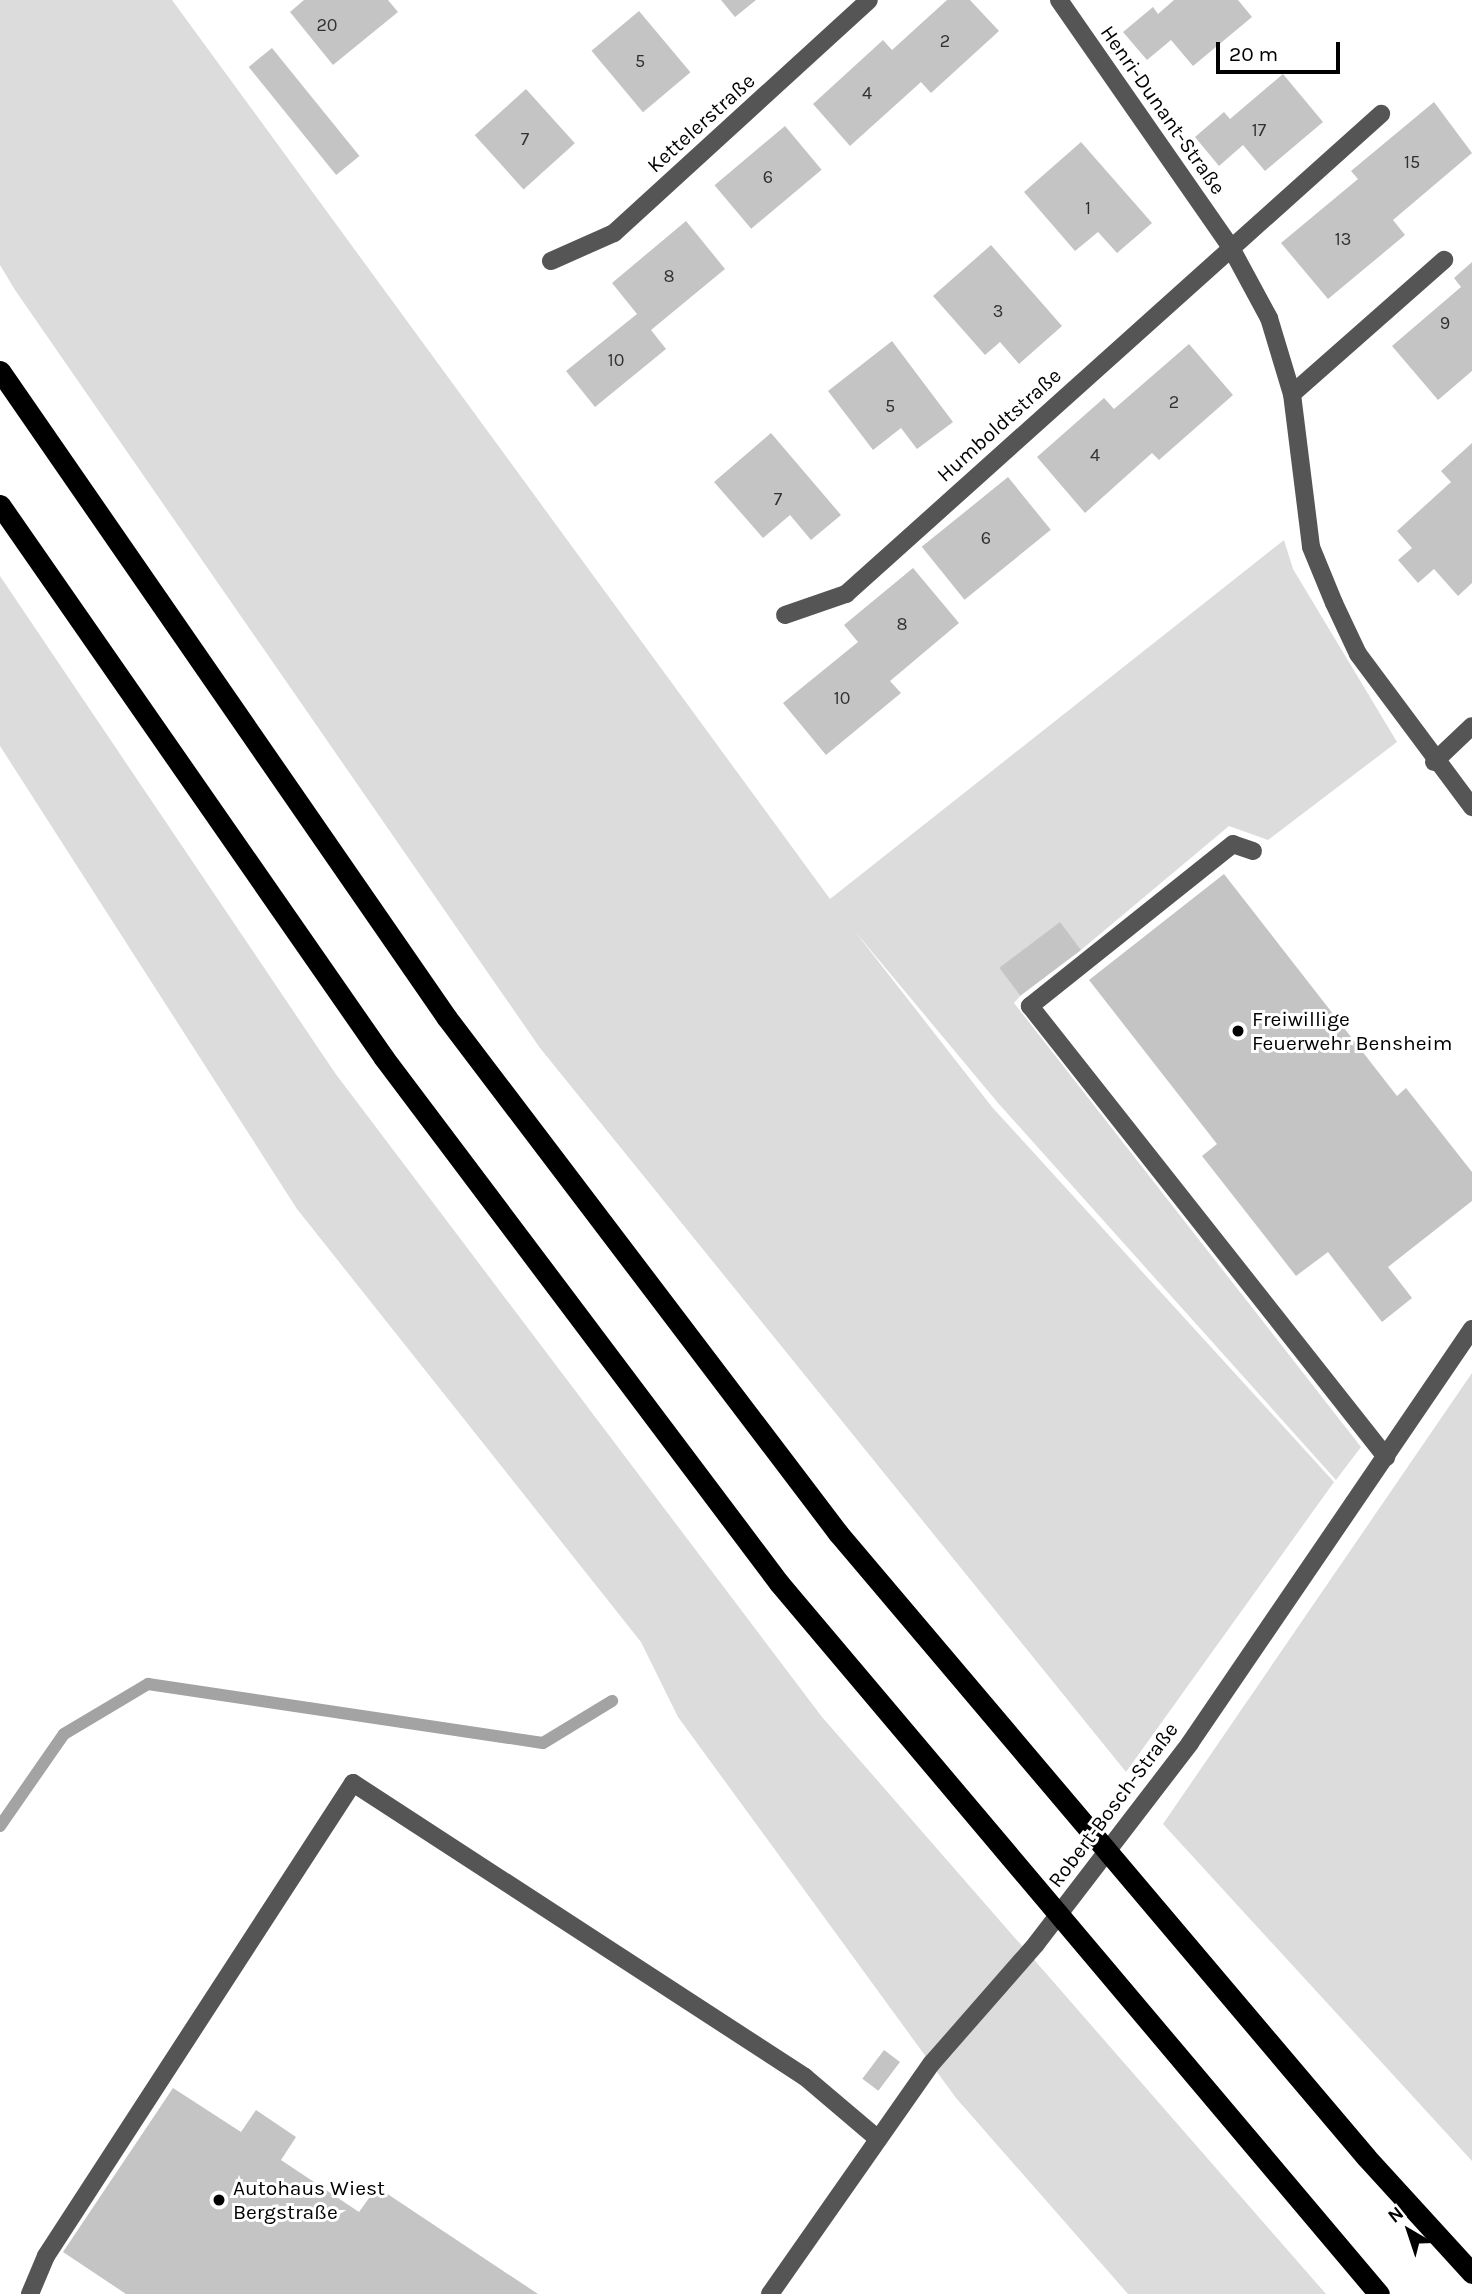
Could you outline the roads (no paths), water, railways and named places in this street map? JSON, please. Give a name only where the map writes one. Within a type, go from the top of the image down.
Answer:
[{"type":"highway","points":[[0,371],[464,1040],[838,1533],[1078,1814],[1140,1891],[1472,2273]]},
{"type":"highway","points":[[0,505],[384,1058],[610,1364],[779,1583],[1379,2294]]},
{"type":"street","name":"Kettelerstraße","points":[[551,261],[614,233],[869,0]]},
{"type":"street","name":"Henri-Dunant-Straße","points":[[1059,0],[1230,246],[1269,318],[1292,394],[1311,548],[1358,654],[1434,762],[1472,807]]},
{"type":"street","points":[[1230,246],[1381,114]]},
{"type":"street","name":"Humboldtstraße","points":[[785,615],[846,594],[1230,246]]},
{"type":"street","points":[[1292,394],[1444,260]]},
{"type":"street","points":[[1434,762],[1472,726]]},
{"type":"street","points":[[1253,851],[1233,844],[1030,1006],[1386,1457]]},
{"type":"street","name":"Robert-Bosch-Straße","points":[[770,2294],[878,2139],[1190,1743],[1472,1329]]},
{"type":"street","points":[[30,2294],[46,2256],[353,1783],[805,2077],[878,2139]]},
{"type":"waterway","points":[[0,1826],[64,1734],[148,1684],[543,1743],[612,1701]]},
{"type":"place","name":"Freiwillige Feuerwehr Bensheim","points":[[1238,1031]]},
{"type":"place","name":"Autohaus Wiest Bergstraße","points":[[219,2200]]}]
